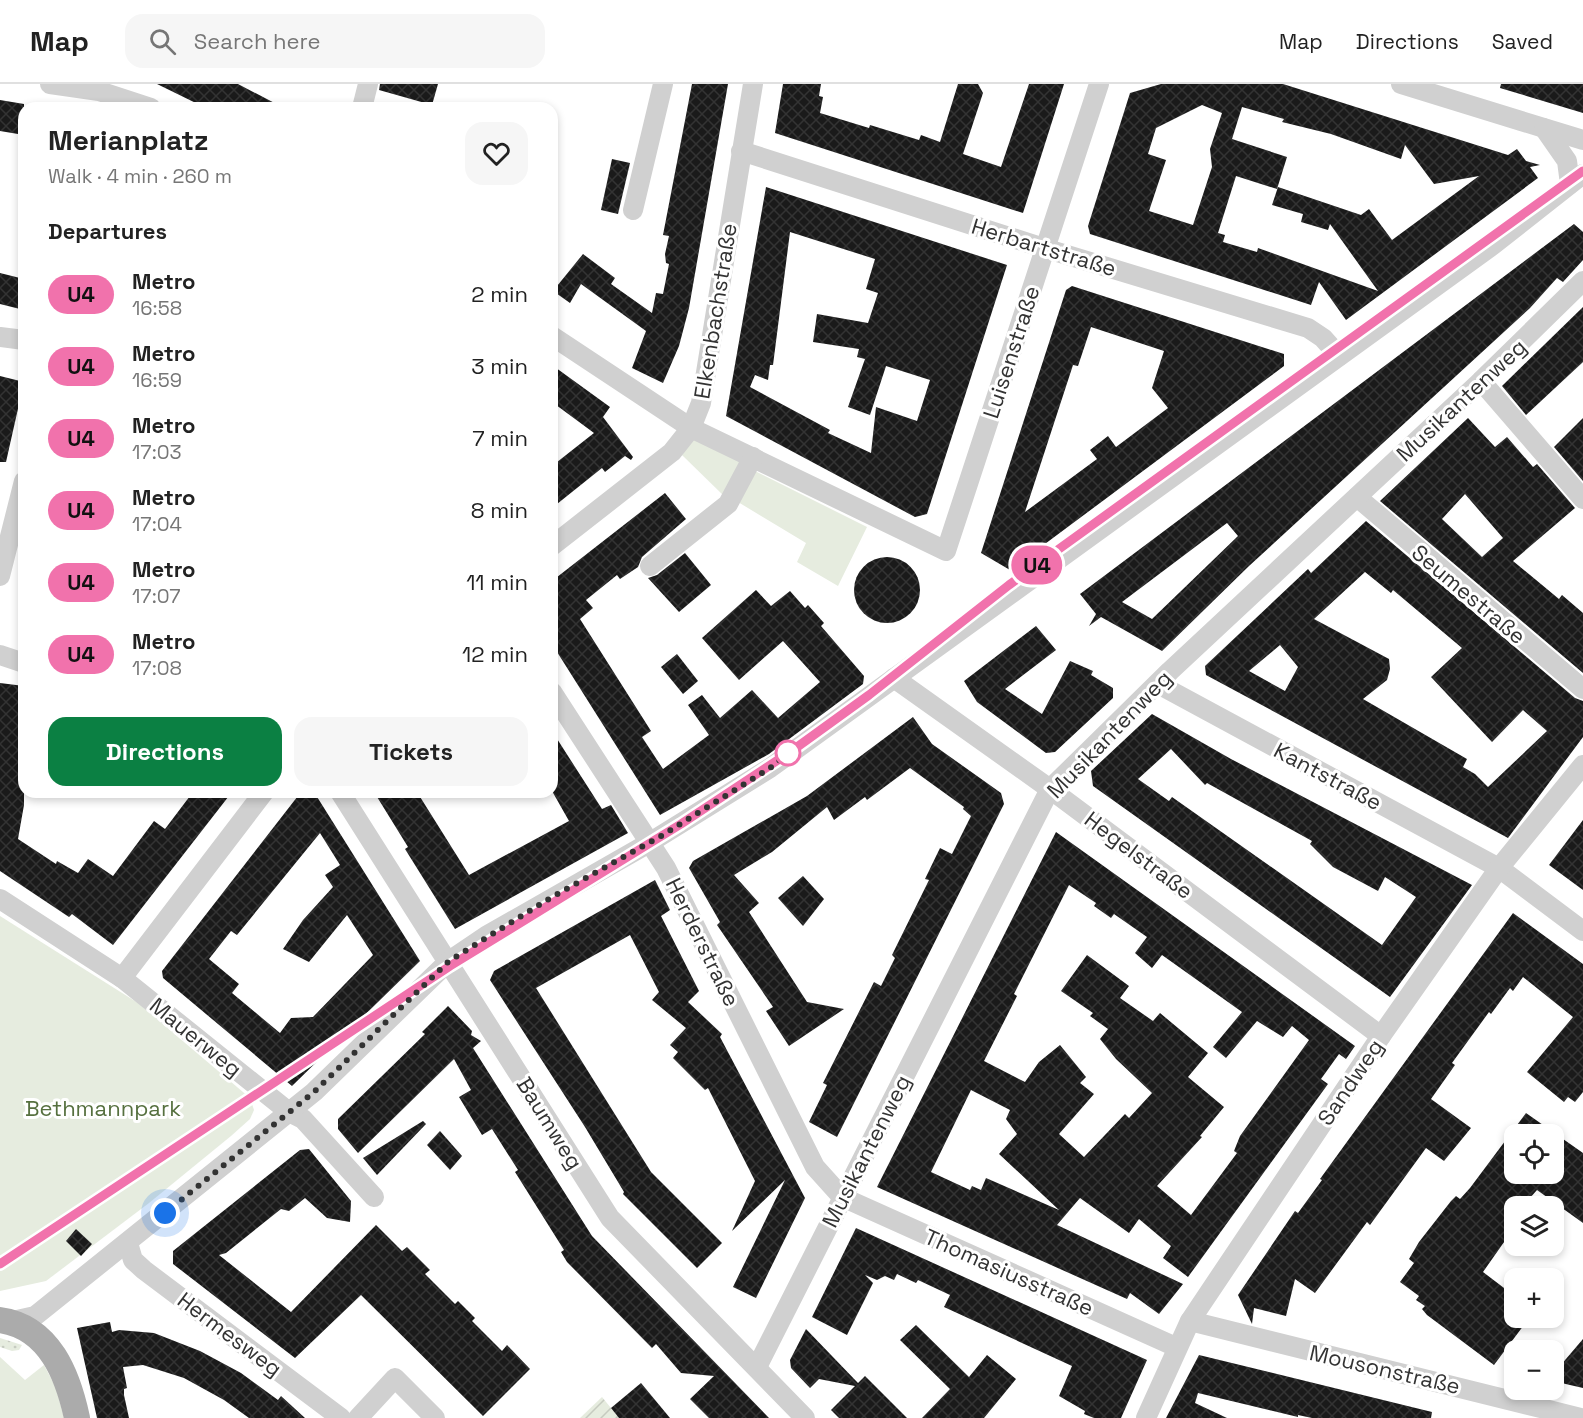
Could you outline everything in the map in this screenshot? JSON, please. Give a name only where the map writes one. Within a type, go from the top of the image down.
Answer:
[{"type":"main road","points":[[4,1321],[28,1331],[61,1363],[70,1384],[77,1418]]},
{"type":"street","points":[[50,84],[121,96],[136,102]]},
{"type":"street","points":[[364,102],[368,84]]},
{"type":"street","points":[[633,210],[663,84]]},
{"type":"street","name":"Elkenbachstraße","points":[[558,541],[672,452],[691,428],[701,403],[753,84]]},
{"type":"street","name":"Luisenstraße","points":[[753,458],[946,551],[1099,84]]},
{"type":"street","points":[[1401,84],[1583,140]]},
{"type":"street","points":[[4,1321],[34,1316],[128,1243],[314,1092],[449,961],[552,897],[649,843],[770,768],[1493,245],[1577,179],[1568,161],[1544,128]]},
{"type":"street","name":"Herbartstraße","points":[[741,151],[1044,248],[1308,328],[1323,338],[1339,356]]},
{"type":"street","name":"Musikantenweg","points":[[757,1367],[1050,789],[1158,684],[1481,381],[1583,281]]},
{"type":"street","points":[[0,337],[18,339]]},
{"type":"street","points":[[558,340],[691,428],[753,458],[728,504],[650,566]]},
{"type":"street","points":[[1481,381],[1583,499]]},
{"type":"street","name":"Seumestraße","points":[[1357,497],[1583,689]]},
{"type":"street","points":[[0,576],[18,504]]},
{"type":"street","points":[[0,655],[18,661]]},
{"type":"street","name":"Hegelstraße","points":[[894,678],[1050,789],[1381,1036]]},
{"type":"street","name":"Kantstraße","points":[[1158,684],[1499,868],[1583,931]]},
{"type":"street","name":"Herderstraße","points":[[558,701],[666,868],[815,1167],[842,1197]]},
{"type":"street","name":"Sandweg","points":[[1146,1418],[1176,1347],[1190,1321],[1381,1036],[1499,868],[1583,765]]},
{"type":"street","points":[[122,978],[259,798]]},
{"type":"street","name":"Baumweg","points":[[344,798],[610,1218],[806,1418]]},
{"type":"street","name":"Mauerweg","points":[[0,899],[122,978],[289,1112],[303,1119],[316,1130],[374,1197]]},
{"type":"street","name":"Thomasiusstraße","points":[[842,1197],[1176,1347]]},
{"type":"street","name":"Hermesweg","points":[[128,1243],[133,1260],[144,1270],[341,1418]]},
{"type":"street","name":"Mousonstraße","points":[[1190,1321],[1581,1418]]},
{"type":"street","points":[[358,1418],[395,1378],[435,1418]]},
{"type":"green space","points":[[694,437],[744,463],[725,497],[682,455]]},
{"type":"green space","points":[[755,471],[867,527],[838,586],[797,562],[806,543],[738,502]]},
{"type":"green space","name":"Bethmannpark","points":[[0,916],[138,1003],[250,1098],[254,1110],[250,1119],[231,1136],[149,1203],[46,1281],[0,1291]]},
{"type":"green space","points":[[0,1338],[22,1345],[19,1350],[12,1351],[0,1347]]},
{"type":"green space","points":[[0,1357],[25,1380],[44,1365],[56,1388],[64,1418],[0,1418]]},
{"type":"green space","points":[[602,1397],[619,1418],[580,1418]]},
{"type":"building","points":[[157,84],[238,84],[272,102],[194,102]]},
{"type":"building","points":[[380,84],[438,84],[433,102],[421,102],[379,90]]},
{"type":"building","points":[[692,84],[728,84],[689,308],[679,346],[663,383],[632,368],[646,331],[581,284],[570,303],[558,295],[558,285],[583,254],[615,278],[611,284],[652,313],[656,293],[663,294],[669,264],[666,263],[665,254],[669,236],[663,235]]},
{"type":"building","points":[[783,84],[821,84],[819,96],[823,97],[820,113],[869,128],[870,125],[919,140],[921,135],[940,142],[958,84],[978,84],[983,93],[963,154],[1001,167],[1029,84],[1064,84],[1023,213],[775,133]]},
{"type":"building","points":[[1161,84],[1283,84],[1508,155],[1517,149],[1526,161],[1540,165],[1530,167],[1538,178],[1346,320],[1319,282],[1311,305],[1090,234],[1088,226],[1130,93]],"holes":[[[1202,105],[1222,113],[1210,149],[1212,167],[1193,225],[1149,211],[1166,160],[1148,154],[1156,128]],[[1242,107],[1284,119],[1282,122],[1331,134],[1401,159],[1405,145],[1434,184],[1479,176],[1392,240],[1369,209],[1361,215],[1278,187],[1272,205],[1303,214],[1301,222],[1328,230],[1330,224],[1378,291],[1258,248],[1257,252],[1223,242],[1225,235],[1218,233],[1236,176],[1277,189],[1287,157],[1232,139]]]},
{"type":"building","points":[[1501,84],[1583,84],[1583,113],[1500,88]]},
{"type":"building","points":[[0,100],[18,103],[18,134],[0,131]]},
{"type":"building","points":[[612,159],[630,163],[618,214],[601,210]]},
{"type":"building","points":[[766,187],[1007,265],[927,514],[915,517],[726,416]],"holes":[[[790,232],[875,259],[866,289],[878,293],[868,323],[817,314],[813,342],[859,349],[857,357],[865,359],[848,407],[870,415],[886,366],[930,380],[917,421],[876,407],[871,453],[828,433],[830,430],[750,387],[755,375],[768,380],[770,365],[773,365]]]},
{"type":"building","points":[[1574,224],[1583,232],[1583,260],[1563,282],[1557,278],[1530,308],[1249,566],[1162,651],[1101,617],[1089,626],[1096,614],[1080,594]],"holes":[[[1227,523],[1238,536],[1152,619],[1122,602]]]},
{"type":"building","points":[[0,273],[18,278],[18,308],[0,304]]},
{"type":"building","points":[[1072,286],[1284,354],[1284,366],[1010,570],[981,553],[1066,290]],"holes":[[[1091,327],[1164,351],[1152,388],[1168,408],[1116,447],[1108,436],[1090,450],[1097,459],[1025,512],[1073,365],[1078,366]]]},
{"type":"building","points":[[1583,307],[1583,362],[1526,415],[1502,386]]},
{"type":"building","points":[[558,369],[610,407],[603,417],[633,457],[631,460],[625,456],[605,472],[602,468],[558,503],[558,461],[594,433],[558,406]]},
{"type":"building","points":[[0,376],[18,380],[18,409],[6,462],[0,462]]},
{"type":"building","points":[[1468,418],[1495,447],[1507,437],[1533,467],[1537,464],[1575,508],[1513,561],[1559,599],[1562,595],[1583,613],[1583,673],[1380,501]],"holes":[[[1465,494],[1503,538],[1482,557],[1442,519]]]},
{"type":"building","points":[[1583,418],[1583,481],[1554,447]]},
{"type":"building","points":[[665,493],[686,519],[642,557],[638,567],[620,579],[617,575],[586,600],[593,608],[580,619],[651,731],[642,737],[663,769],[709,735],[688,705],[702,695],[720,718],[752,690],[778,718],[820,682],[783,641],[739,680],[702,638],[756,590],[771,606],[790,591],[805,608],[808,605],[824,623],[821,626],[864,676],[863,684],[769,754],[660,815],[558,654],[558,576]]},
{"type":"building","points":[[1366,521],[1575,698],[1583,701],[1583,737],[1508,838],[1206,675],[1205,666],[1308,569],[1311,573]],"holes":[[[1365,572],[1391,593],[1393,590],[1462,648],[1431,677],[1492,742],[1523,710],[1547,731],[1488,787],[1475,774],[1463,767],[1467,759],[1363,699],[1387,680],[1390,669],[1389,659],[1314,619]],[[1280,645],[1298,667],[1285,691],[1249,671]]]},
{"type":"building","points":[[685,553],[711,585],[679,612],[648,578],[657,575]]},
{"type":"building","points":[[887,557],[900,559],[915,572],[920,590],[918,603],[905,618],[887,623],[874,621],[859,608],[854,590],[856,577],[869,562]]},
{"type":"building","points":[[1036,626],[1056,650],[1005,689],[1042,714],[1070,661],[1093,671],[1091,675],[1113,688],[1113,698],[1055,752],[1046,753],[977,702],[964,681]]},
{"type":"building","points":[[677,654],[698,681],[683,694],[661,667]]},
{"type":"building","points":[[0,683],[18,685],[18,798],[24,798],[24,805],[18,839],[56,864],[57,861],[78,873],[88,859],[113,876],[154,821],[165,829],[188,798],[227,798],[113,945],[72,914],[69,917],[0,871]]},
{"type":"building","points":[[1152,714],[1231,759],[1472,885],[1390,997],[1093,786],[1091,771]],"holes":[[[1171,749],[1205,785],[1207,783],[1312,841],[1310,844],[1333,867],[1378,891],[1385,877],[1416,897],[1382,945],[1172,797],[1169,801],[1138,779]]]},
{"type":"building","points":[[913,717],[932,744],[1001,793],[1004,804],[837,1137],[809,1122],[827,1085],[823,1083],[874,982],[881,986],[895,958],[892,955],[929,880],[925,879],[940,848],[952,854],[971,816],[963,809],[964,807],[910,768],[867,800],[865,797],[834,820],[827,807],[772,852],[734,875],[759,903],[749,912],[807,1002],[844,1009],[789,1046],[766,1011],[773,1007],[717,925],[720,922],[689,868],[693,861],[807,796]]},
{"type":"building","points":[[558,740],[602,809],[611,805],[628,833],[455,929],[405,849],[408,847],[378,798],[421,798],[469,875],[569,821],[556,798],[558,798]]},
{"type":"building","points":[[296,798],[318,798],[420,961],[292,1086],[163,978],[162,971]],"holes":[[[320,833],[340,865],[325,875],[333,887],[303,920],[283,949],[309,962],[347,915],[373,955],[313,1017],[291,1018],[280,1033],[232,993],[239,984],[209,959],[231,931],[237,935]]]},
{"type":"building","points":[[1583,820],[1583,890],[1549,865]]},
{"type":"building","points":[[1056,832],[1355,1046],[1346,1059],[1339,1054],[1321,1079],[1328,1084],[1188,1277],[1163,1258],[1171,1246],[1139,1219],[1129,1233],[1080,1198],[1057,1225],[1183,1284],[1159,1314],[1130,1293],[1127,1299],[877,1187]],"holes":[[[1069,885],[1096,903],[1094,906],[1111,918],[1114,914],[1147,937],[1135,953],[1152,968],[1162,955],[1242,1012],[1213,1047],[1226,1058],[1257,1021],[1283,1037],[1292,1026],[1309,1040],[1240,1136],[1234,1151],[1237,1153],[1191,1215],[1157,1186],[1202,1137],[1200,1136],[1224,1107],[1188,1077],[1208,1053],[1160,1013],[1153,1021],[1120,998],[1129,986],[1087,955],[1061,991],[1093,1013],[1090,1016],[1108,1029],[1100,1039],[1116,1059],[1152,1093],[1129,1118],[1125,1114],[1084,1157],[1059,1134],[1094,1094],[1080,1083],[1086,1077],[1060,1045],[1039,1062],[1025,1082],[984,1061],[1017,996],[1014,994]],[[971,1090],[1010,1110],[1006,1119],[1017,1134],[999,1154],[1059,1210],[986,1178],[981,1190],[972,1186],[970,1190],[931,1172]]]},
{"type":"building","points":[[803,876],[824,899],[803,926],[778,898]]},
{"type":"building","points":[[655,880],[670,910],[661,916],[699,991],[688,1002],[722,1034],[720,1037],[805,1198],[756,1298],[733,1287],[785,1180],[732,1231],[755,1181],[708,1088],[705,1090],[673,1058],[678,1052],[670,1045],[686,1028],[652,1000],[659,992],[630,935],[536,988],[651,1172],[722,1243],[697,1268],[623,1194],[624,1192],[585,1127],[490,980],[494,971]]},
{"type":"building","points":[[1513,913],[1583,964],[1583,1092],[1575,1102],[1568,1097],[1564,1102],[1527,1072],[1573,1017],[1523,977],[1513,991],[1510,988],[1491,1014],[1489,1012],[1452,1063],[1455,1065],[1431,1099],[1471,1128],[1444,1161],[1426,1148],[1370,1225],[1367,1222],[1315,1293],[1295,1279],[1286,1316],[1254,1308],[1252,1324],[1238,1295],[1295,1211],[1298,1213],[1322,1180],[1320,1179]]},
{"type":"building","points":[[448,1006],[472,1031],[471,1035],[481,1041],[473,1048],[592,1236],[769,1418],[709,1418],[690,1399],[714,1376],[681,1373],[656,1344],[652,1348],[567,1262],[561,1252],[564,1250],[515,1172],[518,1170],[492,1129],[482,1135],[459,1097],[471,1090],[454,1059],[358,1153],[338,1129],[338,1119],[425,1034],[422,1032]]},
{"type":"building","points":[[1526,1113],[1542,1124],[1518,1124]]},
{"type":"building","points":[[423,1121],[426,1124],[377,1175],[363,1158]]},
{"type":"building","points":[[440,1131],[462,1156],[450,1170],[427,1145]]},
{"type":"building","points":[[1564,1140],[1583,1153],[1583,1223],[1564,1209],[1564,1196],[1545,1196],[1537,1190],[1532,1196],[1504,1196],[1504,1242],[1483,1272],[1504,1288],[1504,1328],[1522,1328],[1513,1340],[1504,1340],[1504,1352],[1494,1365],[1427,1315],[1422,1309],[1425,1306],[1416,1300],[1419,1296],[1400,1282],[1414,1263],[1409,1259],[1419,1242],[1451,1201],[1456,1196],[1460,1199],[1504,1142],[1504,1184],[1564,1184]]},
{"type":"building","points":[[309,1149],[351,1201],[350,1222],[327,1218],[305,1198],[289,1211],[281,1209],[226,1253],[219,1255],[291,1312],[376,1225],[402,1251],[407,1247],[430,1270],[425,1274],[455,1304],[458,1301],[475,1318],[472,1321],[502,1351],[507,1345],[530,1369],[483,1416],[361,1295],[295,1358],[173,1264],[173,1251],[300,1150]]},
{"type":"building","points":[[856,1228],[1147,1360],[1121,1418],[1094,1418],[1084,1414],[1085,1411],[1059,1396],[1072,1366],[944,1307],[950,1295],[918,1280],[916,1283],[897,1274],[894,1280],[885,1276],[877,1280],[865,1275],[873,1283],[847,1335],[812,1317]]},
{"type":"building","points":[[76,1229],[92,1244],[81,1256],[66,1241]]},
{"type":"building","points":[[110,1322],[112,1332],[119,1330],[154,1333],[200,1351],[241,1373],[278,1400],[281,1396],[305,1418],[249,1418],[224,1400],[184,1378],[143,1365],[123,1367],[127,1388],[124,1389],[124,1395],[129,1418],[97,1418],[77,1328]]},
{"type":"building","points":[[916,1325],[969,1377],[987,1355],[1016,1379],[984,1418],[922,1418],[950,1389],[900,1340]]},
{"type":"building","points":[[806,1329],[858,1383],[865,1376],[907,1418],[839,1418],[831,1410],[855,1386],[819,1379],[810,1388],[791,1368],[790,1360]]},
{"type":"building","points":[[1583,1339],[1583,1388],[1564,1384],[1564,1361]]},
{"type":"building","points":[[1199,1355],[1432,1412],[1431,1418],[1312,1418],[1298,1415],[1298,1417],[1198,1393],[1195,1403],[1227,1418],[1166,1418]]},
{"type":"building","points":[[641,1383],[670,1418],[619,1418],[611,1408]]},
{"type":"metro line","name":"U4","points":[[0,1264],[450,966],[681,824],[793,750],[869,695],[1009,585],[1583,171]]},
{"type":"route","points":[[165,1213],[314,1092],[449,961],[552,897],[661,836],[770,768],[788,753]]}]
